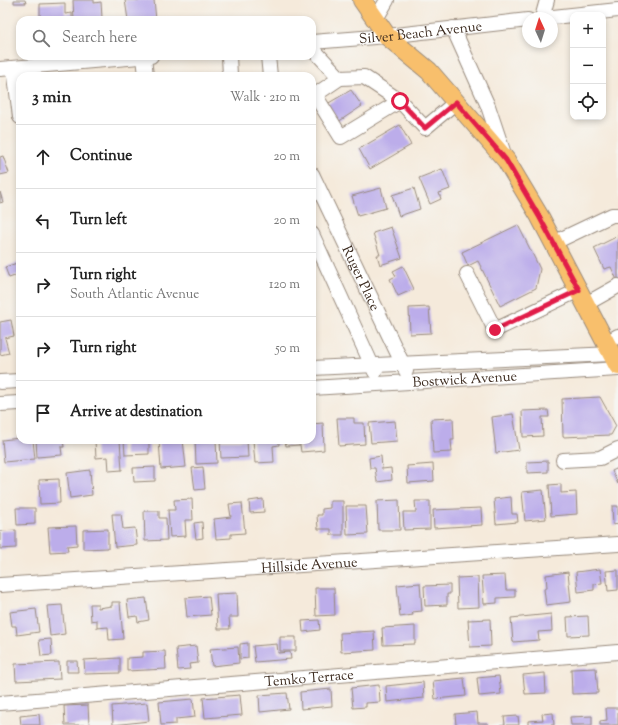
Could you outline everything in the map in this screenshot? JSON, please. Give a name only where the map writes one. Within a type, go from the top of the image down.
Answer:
[{"type":"main road","points":[[362,0],[387,36],[429,71],[506,160],[614,354]]},
{"type":"street","points":[[376,19],[387,0]]},
{"type":"street","points":[[544,12],[547,0]]},
{"type":"street","points":[[558,16],[618,10]]},
{"type":"street","name":"Silver Beach Avenue","points":[[316,42],[387,36],[522,21]]},
{"type":"street","points":[[453,28],[488,106],[506,160]]},
{"type":"street","points":[[316,52],[340,78]]},
{"type":"street","points":[[16,102],[7,69],[41,71],[119,60]]},
{"type":"street","points":[[146,72],[147,60]]},
{"type":"street","points":[[228,60],[230,72]]},
{"type":"street","points":[[268,60],[270,72]]},
{"type":"street","points":[[316,94],[340,78],[364,77],[400,101],[425,128],[456,102]]},
{"type":"street","points":[[316,97],[341,137],[400,101]]},
{"type":"street","name":"Ruger Place","points":[[316,182],[412,382]]},
{"type":"street","points":[[553,242],[612,215],[618,215]]},
{"type":"street","name":"Ruger Place","points":[[316,243],[381,384]]},
{"type":"street","points":[[467,274],[495,330],[582,297],[618,286]]},
{"type":"street","name":"Bostwick Avenue","points":[[316,368],[614,354]]},
{"type":"street","name":"Bostwick Avenue","points":[[316,388],[412,382],[614,354]]},
{"type":"street","points":[[0,382],[16,381]]},
{"type":"street","points":[[0,404],[16,403]]},
{"type":"street","points":[[563,460],[600,458],[618,449]]},
{"type":"street","name":"Hillside Avenue","points":[[0,585],[618,544]]},
{"type":"street","name":"Temko Terrace","points":[[0,704],[618,652]]},
{"type":"building","points":[[14,0],[25,0],[26,3],[14,3]]},
{"type":"building","points":[[73,0],[94,0],[94,3],[101,2],[102,16],[74,16]]},
{"type":"building","points":[[125,0],[154,0],[156,16],[127,16]]},
{"type":"building","points":[[65,3],[65,14],[72,13],[72,16],[40,16],[40,4]]},
{"type":"building","points":[[351,90],[362,106],[338,122],[327,104]]},
{"type":"building","points":[[400,125],[411,145],[370,169],[359,149]]},
{"type":"building","points":[[3,156],[9,173],[0,175],[0,157]]},
{"type":"building","points":[[442,169],[450,189],[439,193],[441,199],[430,204],[419,178]]},
{"type":"building","points":[[381,188],[386,208],[358,216],[352,196]]},
{"type":"building","points":[[414,188],[420,209],[399,216],[392,195]]},
{"type":"building","points":[[0,192],[3,202],[0,203]]},
{"type":"building","points":[[518,225],[540,269],[536,288],[500,306],[478,261],[468,266],[462,252]]},
{"type":"building","points":[[391,227],[402,258],[380,265],[377,255],[380,255],[373,233]]},
{"type":"building","points":[[618,234],[618,282],[611,267],[604,269],[594,248],[614,238]]},
{"type":"building","points":[[16,263],[16,275],[9,278],[5,267]]},
{"type":"building","points":[[403,266],[414,289],[398,296],[390,279],[396,276],[393,271]]},
{"type":"building","points":[[429,307],[431,333],[410,334],[409,308]]},
{"type":"building","points":[[11,320],[14,336],[5,338],[9,353],[0,355],[0,322]]},
{"type":"building","points":[[600,397],[616,426],[611,435],[563,437],[562,399]]},
{"type":"building","points":[[548,410],[549,417],[542,417],[543,436],[523,437],[522,411]]},
{"type":"building","points":[[513,414],[519,450],[496,453],[492,417]]},
{"type":"building","points":[[337,418],[354,418],[354,423],[364,423],[365,444],[339,446]]},
{"type":"building","points":[[453,418],[454,440],[451,440],[452,452],[433,453],[431,419]]},
{"type":"building","points":[[395,421],[397,441],[371,443],[369,423]]},
{"type":"building","points":[[323,423],[324,450],[301,452],[300,445],[286,446],[286,444],[316,444],[316,424]]},
{"type":"building","points":[[16,438],[16,444],[33,444],[35,459],[4,462],[2,440]]},
{"type":"building","points":[[36,444],[64,444],[64,447],[61,447],[62,455],[37,457]]},
{"type":"building","points":[[95,444],[120,444],[122,470],[109,471],[108,457],[96,458]]},
{"type":"building","points":[[124,444],[149,444],[149,454],[125,455]]},
{"type":"building","points":[[159,444],[183,444],[186,467],[161,469]]},
{"type":"building","points":[[195,444],[216,444],[217,463],[196,464]]},
{"type":"building","points":[[220,444],[247,444],[248,457],[221,458]]},
{"type":"building","points":[[253,444],[279,444],[273,446],[274,462],[255,463]]},
{"type":"building","points":[[381,456],[382,469],[391,468],[392,480],[377,482],[375,468],[370,468],[369,458]]},
{"type":"building","points":[[548,461],[548,472],[527,473],[527,462]]},
{"type":"building","points":[[433,464],[434,481],[408,483],[407,466]]},
{"type":"building","points":[[155,467],[155,481],[134,482],[133,468]]},
{"type":"building","points":[[203,467],[205,489],[195,490],[192,468]]},
{"type":"building","points":[[618,468],[618,484],[612,471]]},
{"type":"building","points":[[90,470],[92,495],[70,498],[67,473]]},
{"type":"building","points":[[59,479],[60,503],[40,504],[39,480]]},
{"type":"building","points":[[561,484],[561,493],[576,492],[577,514],[551,516],[549,485]]},
{"type":"building","points":[[543,490],[546,519],[525,521],[522,492]]},
{"type":"building","points":[[511,497],[512,514],[517,514],[518,522],[496,524],[494,499]]},
{"type":"building","points":[[192,499],[193,520],[185,520],[186,536],[170,537],[168,510],[175,510],[174,500]]},
{"type":"building","points":[[263,499],[264,512],[250,513],[249,501]]},
{"type":"building","points":[[399,500],[400,530],[378,530],[377,501]]},
{"type":"building","points":[[330,501],[343,501],[343,535],[331,535],[331,529],[318,529],[317,515],[322,515],[322,509],[330,508]]},
{"type":"building","points":[[415,501],[430,501],[430,529],[404,530],[403,512],[416,512]]},
{"type":"building","points":[[242,503],[245,533],[231,534],[231,538],[216,539],[214,519],[231,517],[229,504]]},
{"type":"building","points":[[346,506],[366,506],[368,534],[347,535]]},
{"type":"building","points":[[612,506],[618,506],[618,524],[613,525]]},
{"type":"building","points":[[16,508],[35,508],[35,524],[17,525]]},
{"type":"building","points":[[481,508],[482,525],[434,528],[433,510]]},
{"type":"building","points":[[144,511],[159,511],[159,518],[166,518],[167,540],[145,541]]},
{"type":"building","points":[[112,514],[121,514],[123,529],[135,528],[137,545],[115,547]]},
{"type":"building","points":[[202,522],[203,538],[196,539],[194,523]]},
{"type":"building","points":[[76,526],[77,545],[67,546],[68,551],[50,552],[48,527]]},
{"type":"building","points":[[108,529],[108,548],[83,549],[83,530]]},
{"type":"building","points":[[16,530],[16,548],[0,549],[0,531]]},
{"type":"building","points":[[600,569],[602,583],[594,584],[594,590],[578,592],[576,572]]},
{"type":"building","points":[[618,570],[618,590],[608,591],[606,571]]},
{"type":"building","points":[[568,572],[571,602],[546,605],[544,589],[547,588],[546,575]]},
{"type":"building","points":[[505,575],[506,590],[515,590],[515,597],[497,598],[497,603],[484,604],[482,576]]},
{"type":"building","points":[[478,577],[479,607],[458,608],[457,578]]},
{"type":"building","points":[[420,583],[422,611],[412,612],[413,615],[400,617],[397,585]]},
{"type":"building","points":[[450,585],[450,594],[447,594],[447,605],[425,606],[424,586]]},
{"type":"building","points":[[315,588],[334,588],[335,615],[316,616]]},
{"type":"building","points":[[237,593],[238,617],[229,617],[230,629],[218,629],[216,594]]},
{"type":"building","points":[[209,596],[211,615],[187,617],[185,598]]},
{"type":"building","points":[[146,598],[149,620],[138,622],[137,616],[129,617],[127,600]]},
{"type":"building","points":[[112,602],[120,602],[123,639],[109,640],[108,627],[97,628],[97,620],[91,621],[90,604],[98,604],[98,608],[112,606]]},
{"type":"building","points":[[62,605],[65,634],[50,636],[47,606]]},
{"type":"building","points":[[36,609],[39,632],[17,635],[16,626],[12,626],[10,612]]},
{"type":"building","points":[[551,614],[552,631],[538,632],[539,640],[513,642],[511,618]]},
{"type":"building","points":[[588,616],[589,635],[568,636],[567,617]]},
{"type":"building","points":[[490,619],[491,646],[470,647],[468,620]]},
{"type":"building","points":[[319,620],[320,630],[303,632],[302,621]]},
{"type":"building","points":[[415,626],[415,644],[383,645],[382,628]]},
{"type":"building","points":[[374,631],[375,650],[341,652],[340,633]]},
{"type":"building","points":[[280,637],[296,637],[296,651],[280,651]]},
{"type":"building","points":[[51,639],[52,655],[41,656],[39,640]]},
{"type":"building","points":[[248,643],[248,658],[240,659],[240,644]]},
{"type":"building","points":[[277,644],[278,653],[290,652],[291,659],[255,662],[253,646]]},
{"type":"building","points":[[196,646],[198,663],[189,664],[190,669],[178,670],[176,648]]},
{"type":"building","points":[[238,647],[239,663],[212,666],[210,649]]},
{"type":"building","points":[[165,651],[166,669],[127,671],[127,658],[143,657],[143,652]]},
{"type":"building","points":[[120,658],[120,673],[85,674],[84,660]]},
{"type":"building","points":[[67,661],[77,661],[78,672],[67,672]]},
{"type":"building","points":[[59,662],[60,679],[16,681],[15,664]]},
{"type":"building","points":[[596,668],[598,693],[572,694],[571,669]]},
{"type":"building","points":[[545,673],[546,693],[525,694],[523,675]]},
{"type":"building","points":[[499,676],[501,694],[479,696],[477,678]]},
{"type":"building","points":[[464,678],[466,696],[435,699],[433,681]]},
{"type":"building","points":[[423,682],[424,698],[387,702],[386,686]]},
{"type":"building","points":[[379,685],[380,702],[366,703],[366,707],[353,708],[351,688]]},
{"type":"building","points":[[331,689],[332,706],[301,709],[300,692]]},
{"type":"building","points":[[287,693],[289,709],[260,712],[259,695]]},
{"type":"building","points":[[240,695],[242,715],[205,718],[203,698]]},
{"type":"building","points":[[193,699],[195,717],[176,719],[176,724],[161,725],[159,702]]},
{"type":"building","points":[[147,703],[149,721],[113,725],[112,706]]},
{"type":"building","points":[[88,705],[89,725],[65,725],[64,706]]},
{"type":"building","points":[[606,708],[618,708],[618,725],[600,725],[600,721],[607,720]]},
{"type":"building","points":[[477,712],[478,723],[488,723],[488,725],[456,725],[455,714]]},
{"type":"building","points":[[553,713],[554,725],[528,725],[528,721],[543,720],[542,714]]},
{"type":"building","points":[[39,714],[40,725],[21,725],[20,716]]},
{"type":"building","points":[[518,716],[519,725],[500,725],[505,724],[504,717]]},
{"type":"building","points":[[592,716],[592,725],[571,725],[570,717]]},
{"type":"route","points":[[400,101],[425,128],[456,102],[506,160],[540,218],[579,290],[495,330]]}]
